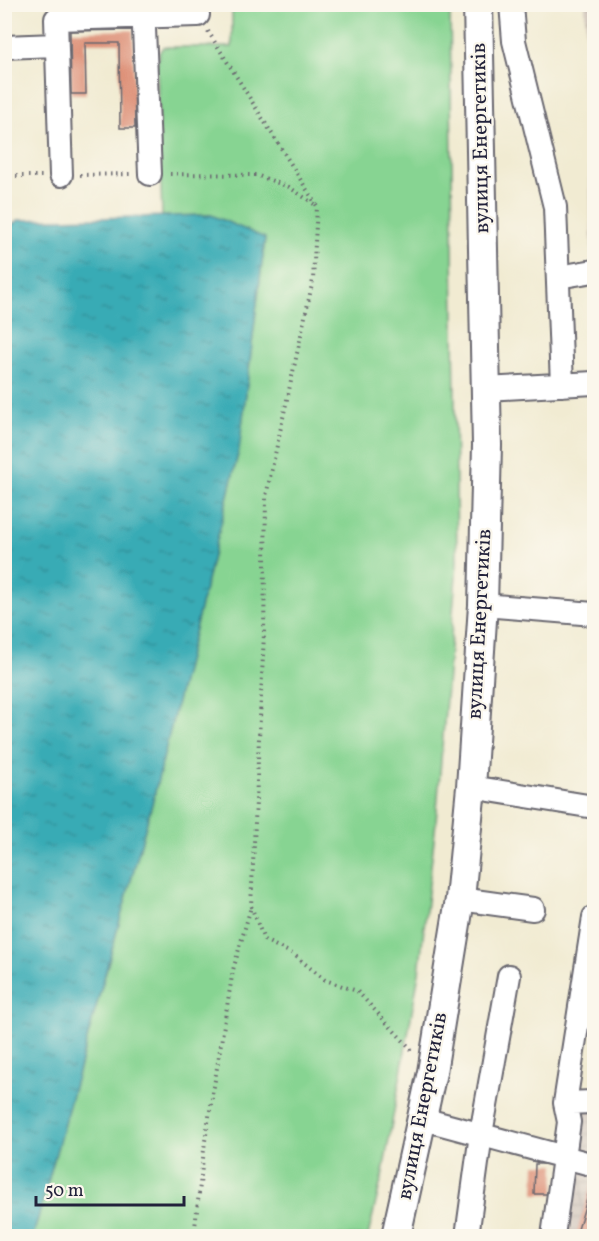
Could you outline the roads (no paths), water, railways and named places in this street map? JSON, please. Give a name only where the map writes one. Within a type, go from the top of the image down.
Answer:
[{"type":"main road","name":"вулиця Енергетиків","points":[[396,1236],[423,1119],[460,899],[471,787],[483,605],[487,445],[478,4]]},
{"type":"lane","points":[[511,4],[514,41],[555,207],[562,385]]},
{"type":"lane","points":[[143,10],[150,174]]},
{"type":"lane","points":[[61,175],[56,19],[143,10],[198,10]]},
{"type":"lane","points":[[4,47],[56,45]]},
{"type":"lane","points":[[558,277],[594,271]]},
{"type":"lane","points":[[485,389],[594,384]]},
{"type":"lane","points":[[483,605],[594,614]]},
{"type":"lane","points":[[471,787],[594,807]]},
{"type":"lane","points":[[460,899],[533,909]]},
{"type":"lane","points":[[553,1236],[569,1122],[565,1103],[594,917]]},
{"type":"lane","points":[[467,1236],[509,976]]},
{"type":"lane","points":[[565,1103],[594,1102]]},
{"type":"lane","points":[[423,1119],[594,1165]]},
{"type":"water","points":[[211,215],[265,238],[239,450],[153,800],[33,1236],[5,1236],[5,230],[19,220]]}]
